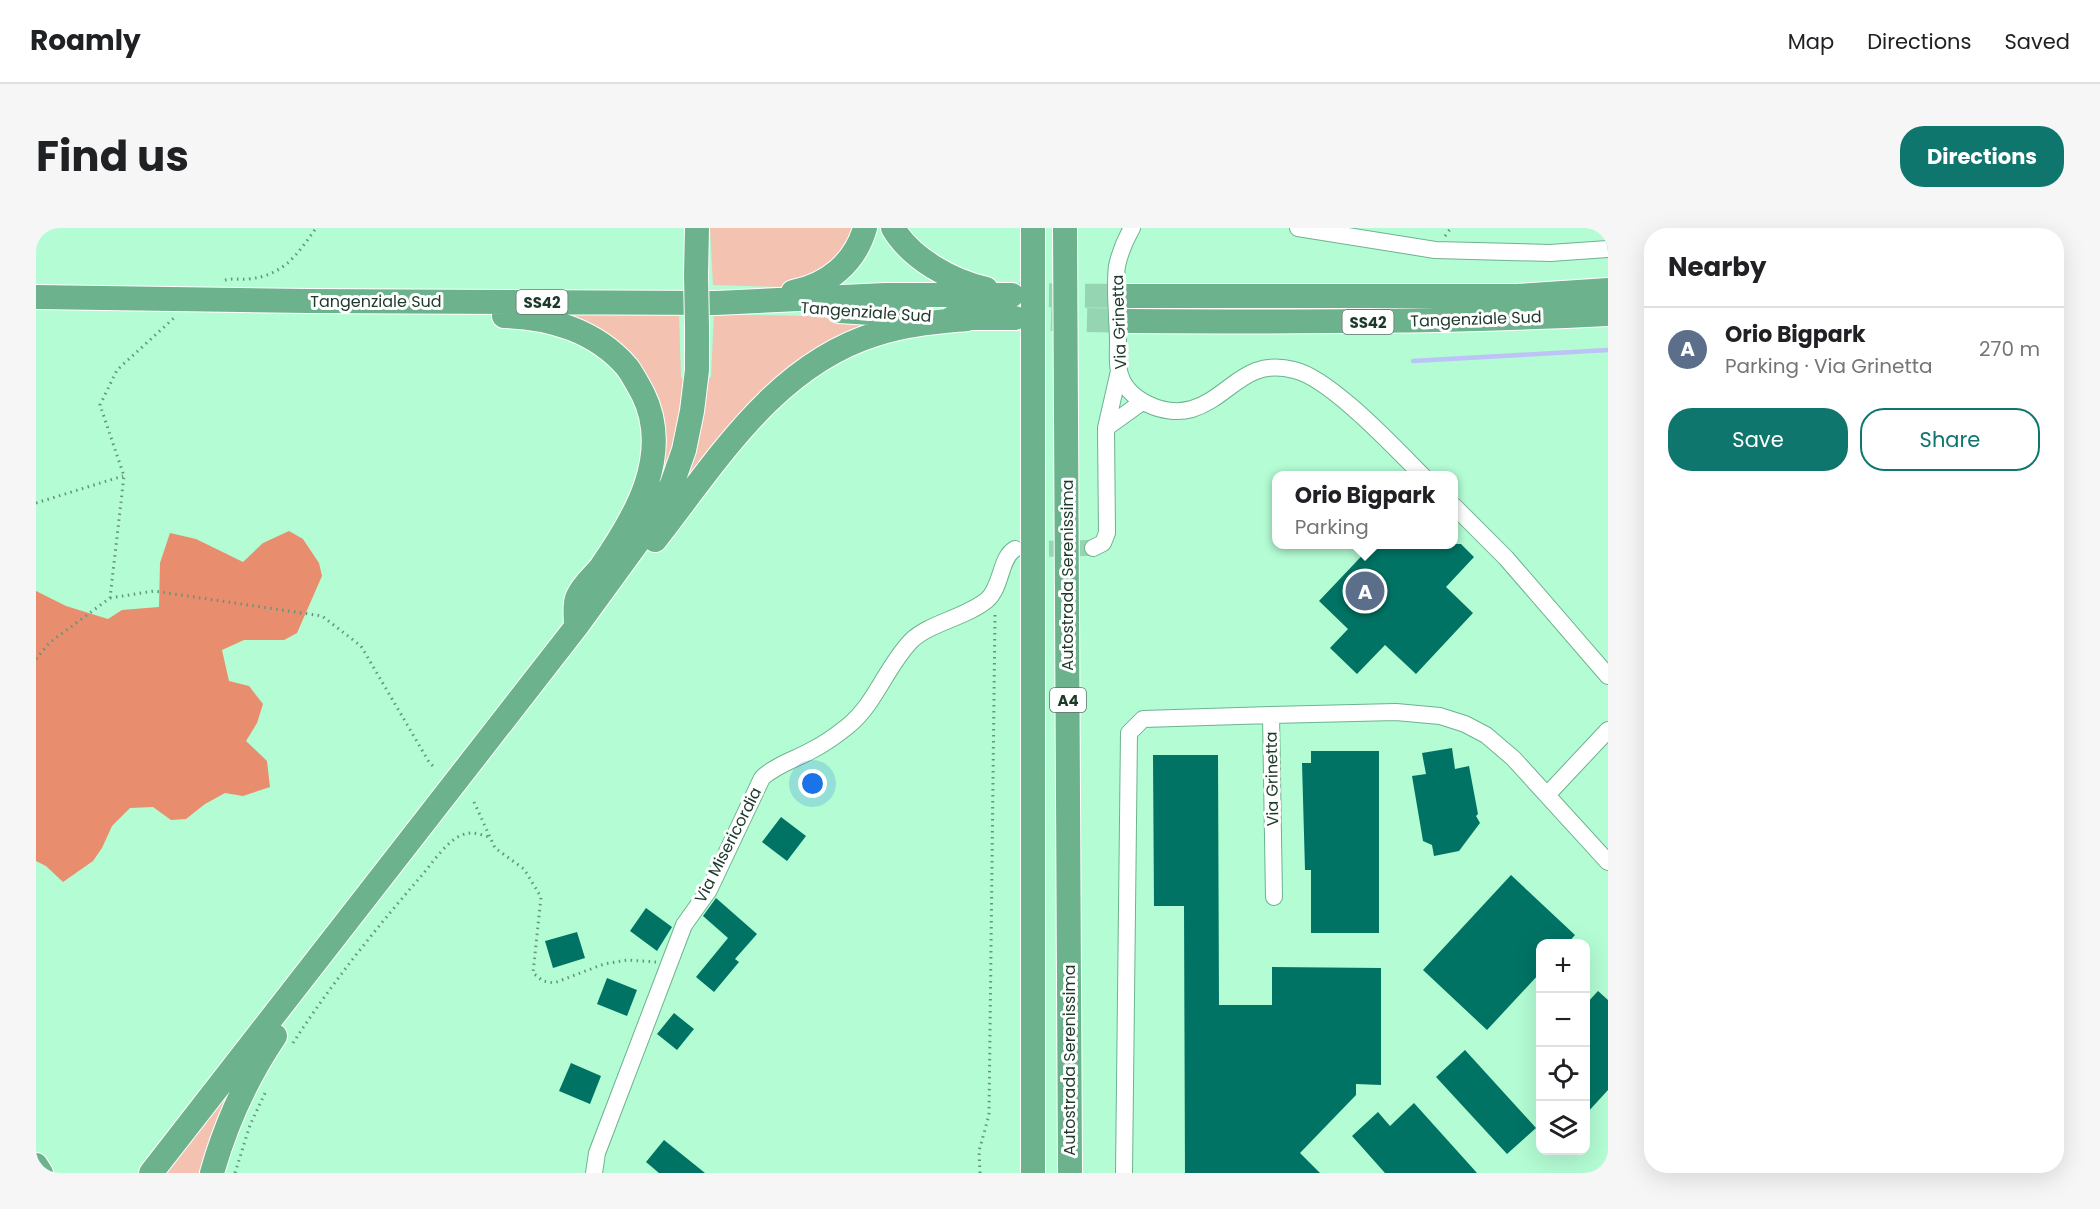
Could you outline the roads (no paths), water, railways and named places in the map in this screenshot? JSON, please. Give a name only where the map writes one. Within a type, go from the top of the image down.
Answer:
[{"type":"highway","points":[[151,1173],[576,627],[651,524],[672,484],[684,450],[692,411],[697,370],[697,228]]},
{"type":"highway","points":[[716,303],[796,291],[818,285],[834,275],[849,261],[865,228]]},
{"type":"highway","points":[[893,228],[898,237],[924,260],[944,273],[982,288],[1013,307]]},
{"type":"highway","name":"Autostrada Serenissima","points":[[1033,228],[1033,1173]]},
{"type":"highway","name":"Autostrada Serenissima","points":[[1065,228],[1070,1173]]},
{"type":"highway","name":"Tangenziale Sud","points":[[1128,296],[1517,296],[1608,290]]},
{"type":"highway","name":"Tangenziale Sud","points":[[36,297],[716,303],[885,295],[1013,307]]},
{"type":"highway","points":[[368,301],[414,312],[522,316],[552,322],[577,330],[599,342],[617,356],[630,371],[648,404],[652,421],[653,455],[650,475],[637,509],[624,532],[600,568],[577,596],[576,627]]},
{"type":"highway","name":"Tangenziale Sud","points":[[716,303],[967,319],[1013,307]]},
{"type":"highway","name":"Tangenziale Sud","points":[[1127,321],[1391,321],[1608,314]]},
{"type":"highway","points":[[576,627],[600,614],[716,461],[754,416],[791,380],[822,359],[874,334],[906,326],[967,319]]},
{"type":"highway","points":[[212,1173],[225,1131],[243,1088],[287,1018],[358,925],[380,878]]},
{"type":"highway","points":[[132,1173],[190,1122]]},
{"type":"highway","points":[[36,1165],[41,1173]]},
{"type":"street","name":"Via Grinetta","points":[[1132,228],[1122,246],[1117,267],[1119,371],[1131,393],[1142,402]]},
{"type":"street","points":[[1298,228],[1435,250],[1550,253],[1608,249]]},
{"type":"street","points":[[1106,428],[1142,402],[1173,411],[1190,410],[1204,404],[1236,380],[1253,371],[1273,368],[1293,369],[1311,376],[1338,396],[1418,471]]},
{"type":"street","points":[[1093,548],[1102,543],[1107,533],[1106,428],[1119,371]]},
{"type":"street","points":[[1458,510],[1506,558],[1608,676]]},
{"type":"street","name":"Via Misericordia","points":[[594,1173],[597,1154],[684,925],[709,890],[762,778],[778,766],[814,750],[848,726],[867,705],[912,640],[923,632],[961,616],[988,599],[996,588],[1008,556],[1015,549]]},
{"type":"street","name":"Via Grinetta","points":[[1274,897],[1271,715],[1396,712],[1440,716],[1466,724],[1486,735],[1513,758],[1608,862]]},
{"type":"street","points":[[1124,1173],[1129,733],[1143,719],[1271,715]]},
{"type":"street","points":[[1547,795],[1608,730]]},
{"type":"waterway","points":[[1413,361],[1608,350]]},
{"type":"tunnel","points":[[1013,295],[1128,296]]},
{"type":"tunnel","points":[[1015,318],[1127,321]]},
{"type":"tunnel","points":[[1025,549],[1093,548]]},
{"type":"place","name":"Orio Bigpark","points":[[1365,591]]}]
